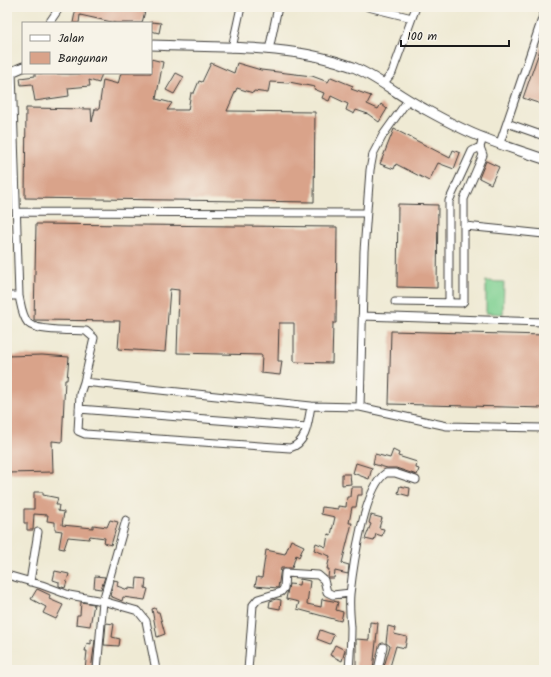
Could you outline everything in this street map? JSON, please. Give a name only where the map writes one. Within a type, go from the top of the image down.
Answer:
[{"type":"main road","points":[[152,45],[269,50],[298,53],[327,59],[353,68],[383,84],[482,142],[500,143],[544,158]]},
{"type":"main road","points":[[10,72],[22,67]]},
{"type":"street","points":[[50,22],[60,7]]},
{"type":"street","points":[[232,48],[241,7]]},
{"type":"street","points":[[269,50],[278,7]]},
{"type":"street","points":[[368,7],[412,18]]},
{"type":"street","points":[[383,84],[392,73],[416,7]]},
{"type":"street","points":[[500,143],[544,13]]},
{"type":"street","points":[[10,72],[17,212],[19,296],[22,311],[28,323],[37,328],[86,330],[94,338],[80,394],[78,431],[85,434],[290,448],[297,446],[307,427],[311,406]]},
{"type":"street","points":[[360,407],[362,316],[370,170],[373,154],[383,135],[408,100]]},
{"type":"street","points":[[507,123],[544,136]]},
{"type":"street","points":[[395,302],[462,303],[465,298],[464,199],[483,155],[482,142]]},
{"type":"street","points":[[449,302],[449,200],[472,151],[482,142]]},
{"type":"street","points":[[449,200],[464,199]]},
{"type":"street","points":[[17,212],[367,213]]},
{"type":"street","points":[[465,226],[544,234]]},
{"type":"street","points":[[7,296],[19,296]]},
{"type":"street","points":[[362,316],[544,322]]},
{"type":"street","points":[[84,382],[311,406],[360,407],[447,426],[544,428]]},
{"type":"street","points":[[79,409],[307,427]]},
{"type":"street","points":[[349,670],[351,648],[350,593],[364,516],[375,486],[383,475],[391,473],[416,480]]},
{"type":"street","points":[[97,670],[103,601],[126,520]]},
{"type":"street","points":[[30,582],[38,532]]},
{"type":"street","points":[[248,670],[253,605],[258,599],[281,592],[284,588],[285,574],[318,575],[324,580],[327,592],[333,595],[350,593]]},
{"type":"street","points":[[7,575],[69,595],[103,601],[133,609],[142,614],[146,621],[156,670]]},
{"type":"street","points":[[378,670],[383,647]]},
{"type":"green space","points":[[486,281],[504,282],[503,314],[486,313]]},
{"type":"building","points":[[76,7],[146,7],[142,22],[112,22],[80,15],[79,22],[73,22]]},
{"type":"building","points":[[152,22],[161,23],[159,33],[152,31]]},
{"type":"building","points":[[544,41],[544,105],[523,98]]},
{"type":"building","points":[[152,59],[163,62],[156,99],[172,103],[167,110],[188,110],[191,93],[194,93],[199,81],[202,82],[211,63],[234,73],[237,63],[261,70],[312,76],[328,82],[331,77],[353,86],[351,89],[371,96],[367,104],[378,109],[381,104],[387,109],[379,122],[368,114],[356,110],[354,114],[346,110],[348,104],[331,96],[329,101],[322,98],[324,93],[314,89],[315,87],[289,82],[270,82],[268,93],[254,91],[253,93],[237,88],[227,111],[315,112],[314,202],[25,198],[26,108],[91,109],[92,122],[95,109],[99,109],[103,80],[118,84],[121,74],[152,74]]},
{"type":"building","points":[[176,73],[184,77],[174,94],[166,90]]},
{"type":"building","points":[[35,74],[102,74],[99,83],[89,80],[90,86],[68,88],[69,96],[35,101],[32,84],[21,85],[20,78],[35,76]]},
{"type":"building","points":[[394,129],[450,158],[453,150],[460,153],[454,169],[438,163],[429,181],[396,164],[394,169],[380,164]]},
{"type":"building","points":[[486,161],[499,167],[491,184],[479,178]]},
{"type":"building","points":[[398,204],[438,205],[437,288],[397,287]]},
{"type":"building","points":[[36,224],[337,227],[336,323],[333,323],[332,363],[294,362],[294,323],[279,323],[278,361],[282,361],[280,375],[261,373],[262,355],[177,353],[179,290],[170,289],[165,352],[118,349],[120,321],[34,320]]},
{"type":"building","points":[[391,331],[544,335],[544,408],[389,404]]},
{"type":"building","points":[[42,355],[69,357],[67,380],[65,380],[62,442],[52,441],[53,472],[7,473],[7,356]]},
{"type":"building","points":[[393,450],[399,453],[398,456],[417,462],[416,468],[419,469],[417,475],[396,468],[387,468],[373,464],[375,454],[390,458]]},
{"type":"building","points":[[356,463],[372,468],[369,479],[353,473]]},
{"type":"building","points":[[342,474],[350,474],[351,484],[342,485]]},
{"type":"building","points":[[400,486],[410,488],[409,496],[398,493]]},
{"type":"building","points":[[351,487],[362,487],[362,495],[358,495],[356,507],[352,507],[349,523],[352,523],[342,563],[349,565],[348,574],[335,571],[334,578],[328,578],[329,569],[327,569],[330,556],[314,550],[316,543],[326,547],[328,534],[331,535],[335,517],[321,514],[322,507],[338,509],[338,506],[346,507],[347,497],[350,497]]},
{"type":"building","points":[[34,492],[43,492],[43,495],[58,498],[56,505],[59,505],[58,511],[64,512],[62,525],[93,528],[93,525],[107,527],[110,520],[118,522],[111,545],[104,543],[105,538],[90,536],[89,539],[68,537],[64,549],[59,548],[62,531],[55,530],[55,522],[47,521],[48,515],[34,514],[33,530],[27,530],[27,523],[24,523],[24,509],[34,509]]},
{"type":"building","points":[[371,515],[382,518],[379,528],[384,529],[382,536],[376,534],[374,541],[365,539],[371,524],[369,523]]},
{"type":"building","points":[[291,540],[304,546],[299,557],[296,555],[292,568],[281,568],[278,588],[255,586],[257,577],[262,578],[266,550],[285,554]]},
{"type":"building","points":[[55,571],[69,574],[65,588],[59,586],[59,582],[53,580]]},
{"type":"building","points":[[95,576],[105,577],[101,589],[94,588]]},
{"type":"building","points":[[137,578],[146,579],[145,588],[148,589],[145,600],[123,597],[122,601],[110,596],[114,580],[118,581],[117,586],[128,590],[128,588],[136,589]]},
{"type":"building","points":[[300,579],[310,581],[307,604],[321,607],[322,599],[338,602],[336,610],[343,612],[341,621],[297,609],[299,602],[286,599],[289,584],[299,585]]},
{"type":"building","points":[[37,589],[50,595],[49,599],[63,605],[56,619],[43,613],[46,607],[31,599]]},
{"type":"building","points":[[276,599],[281,600],[280,609],[269,607],[270,601]]},
{"type":"building","points":[[81,602],[94,604],[90,626],[76,624],[77,615],[80,615]]},
{"type":"building","points":[[155,608],[157,612],[159,612],[165,634],[157,637],[152,609]]},
{"type":"building","points":[[370,622],[378,623],[373,670],[356,670],[356,639],[369,640]]},
{"type":"building","points":[[106,623],[114,624],[112,637],[120,639],[119,646],[104,645]]},
{"type":"building","points":[[388,626],[395,628],[394,634],[407,637],[405,648],[396,646],[389,670],[383,670],[390,646],[386,643]]},
{"type":"building","points":[[320,630],[334,635],[330,644],[317,639]]},
{"type":"building","points":[[91,639],[95,640],[91,670],[85,670],[87,651],[85,651],[87,643],[91,644]]},
{"type":"building","points":[[335,645],[345,650],[342,661],[330,655]]}]
